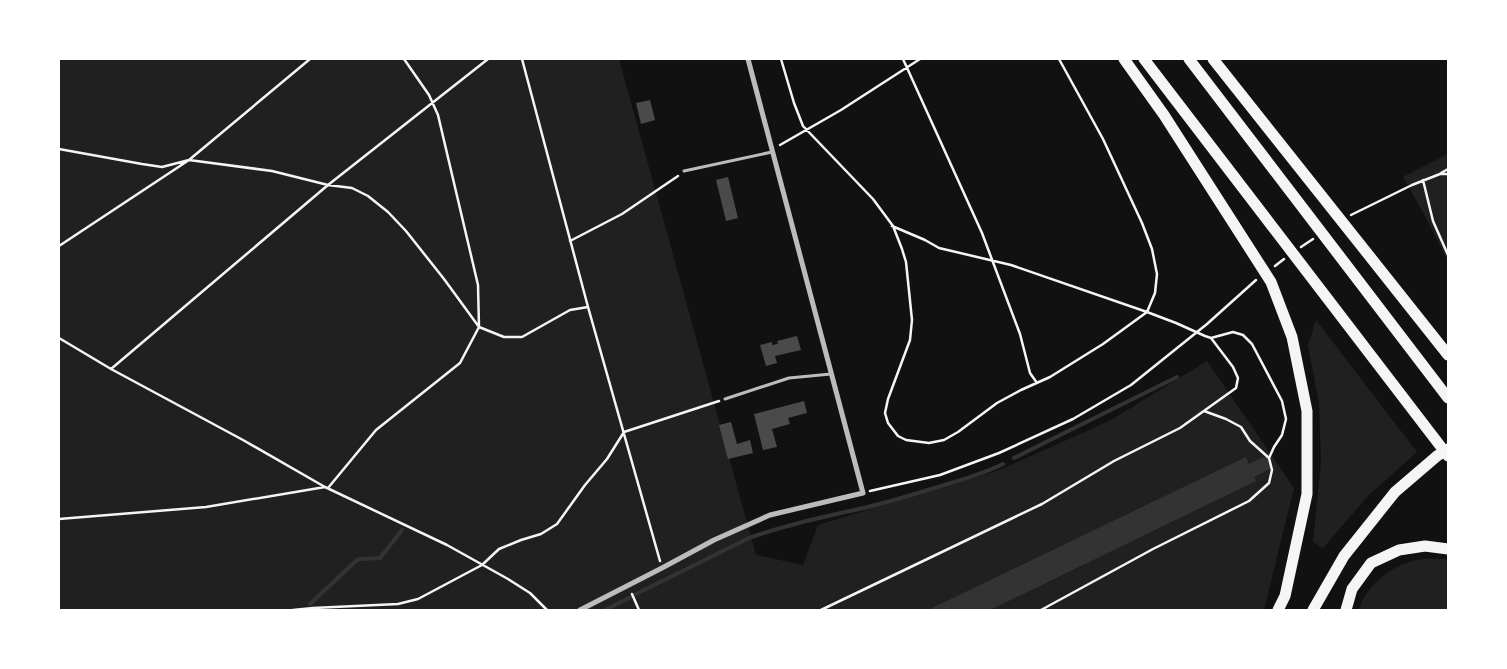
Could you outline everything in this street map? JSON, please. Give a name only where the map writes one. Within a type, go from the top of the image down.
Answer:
[{"type":"highway","points":[[1124,59],[1164,115],[1271,282],[1292,337],[1307,411],[1307,494],[1285,596],[1278,610]]},
{"type":"highway","points":[[1144,59],[1448,456]]},
{"type":"highway","points":[[1189,59],[1448,398]]},
{"type":"highway","points":[[1213,59],[1448,355]]},
{"type":"highway","points":[[1314,610],[1344,556],[1396,492],[1437,456],[1448,450]]},
{"type":"highway","points":[[1346,610],[1352,589],[1371,562],[1399,550],[1426,546],[1448,549]]},
{"type":"street","points":[[580,610],[714,540],[770,514],[863,493],[748,59]]},
{"type":"lane","points":[[684,171],[772,151]]},
{"type":"lane","points":[[725,398],[789,378],[831,374]]},
{"type":"path","points":[[59,246],[189,160],[310,59]]},
{"type":"path","points":[[59,518],[206,507],[326,487],[376,430],[460,364],[479,328],[478,285],[438,115],[433,103],[404,59]]},
{"type":"path","points":[[111,369],[328,184],[488,59]]},
{"type":"path","points":[[522,59],[570,241],[662,568]]},
{"type":"path","points":[[781,59],[803,126],[873,199],[893,226],[902,249],[906,262],[912,320],[910,340],[888,399],[885,413],[888,423],[898,436],[906,440],[929,443],[944,440],[997,403],[1050,377],[1103,344],[1147,312],[1155,293],[1157,274],[1152,249],[1128,189],[1059,59]]},
{"type":"path","points":[[903,59],[968,199],[994,261],[1020,334],[1030,373],[1037,383]]},
{"type":"path","points":[[772,151],[841,110],[920,59]]},
{"type":"path","points":[[59,149],[162,167],[189,160],[272,171],[352,188],[368,196],[388,212],[444,279],[479,328],[504,337],[522,337],[570,310],[588,306]]},
{"type":"path","points":[[1412,185],[1448,169]]},
{"type":"path","points":[[570,241],[622,214],[684,171]]},
{"type":"path","points":[[1440,174],[1448,174]]},
{"type":"path","points":[[1423,180],[1433,221],[1448,255]]},
{"type":"path","points":[[893,226],[926,240],[939,248],[1020,268],[1147,312],[1211,338],[1233,332],[1243,335],[1252,344],[1282,401],[1286,419],[1282,435],[1274,447],[1270,458],[1272,470],[1269,483],[1249,501],[1153,549],[1041,610]]},
{"type":"path","points":[[863,493],[940,475],[998,453],[1072,419],[1131,385],[1207,324]]},
{"type":"path","points":[[59,338],[111,369],[326,487],[447,546],[508,579],[530,593],[547,610]]},
{"type":"path","points":[[821,610],[1042,504],[1114,461],[1180,428],[1236,388],[1238,378],[1233,367],[1211,338]]},
{"type":"path","points":[[293,610],[398,604],[418,599],[482,565],[499,549],[541,534],[558,524],[584,485],[607,459],[624,432],[725,398]]},
{"type":"path","points":[[1203,411],[1226,419],[1241,427],[1250,441],[1270,458]]},
{"type":"path","points":[[628,585],[639,610]]},
{"type":"shaded area","points":[[59,59],[619,59],[756,555],[803,565],[818,525],[1002,469],[1111,420],[1207,361],[1294,488],[1264,610],[59,610]]},
{"type":"shaded area","points":[[1448,154],[1448,261],[1403,177]]},
{"type":"shaded area","points":[[1316,320],[1417,452],[1369,495],[1323,548],[1313,542],[1321,462],[1319,404],[1308,345]]},
{"type":"shaded area","points":[[1246,457],[1256,481],[990,610],[928,610]]},
{"type":"shaded area","points":[[1445,559],[1448,561],[1448,610],[1359,610],[1367,593],[1390,571],[1418,560]]},
{"type":"building","points":[[650,100],[655,120],[641,124],[636,103]]},
{"type":"building","points":[[728,177],[738,218],[726,221],[716,180]]},
{"type":"building","points":[[797,336],[801,350],[775,356],[777,363],[766,366],[760,345],[772,342],[772,345],[778,344],[777,341]]},
{"type":"building","points":[[804,401],[807,413],[788,418],[790,424],[772,429],[777,447],[763,450],[754,414]]},
{"type":"building","points":[[731,422],[737,444],[750,440],[753,453],[728,459],[719,425]]},
{"type":"waterway","points":[[1014,458],[1177,377]]},
{"type":"waterway","points":[[636,594],[749,538],[793,524],[903,497],[971,477],[1003,464]]},
{"type":"waterway","points":[[1235,478],[1265,464]]},
{"type":"waterway","points":[[310,604],[357,560],[380,558],[402,530]]},
{"type":"waterway","points":[[605,610],[631,597]]}]
